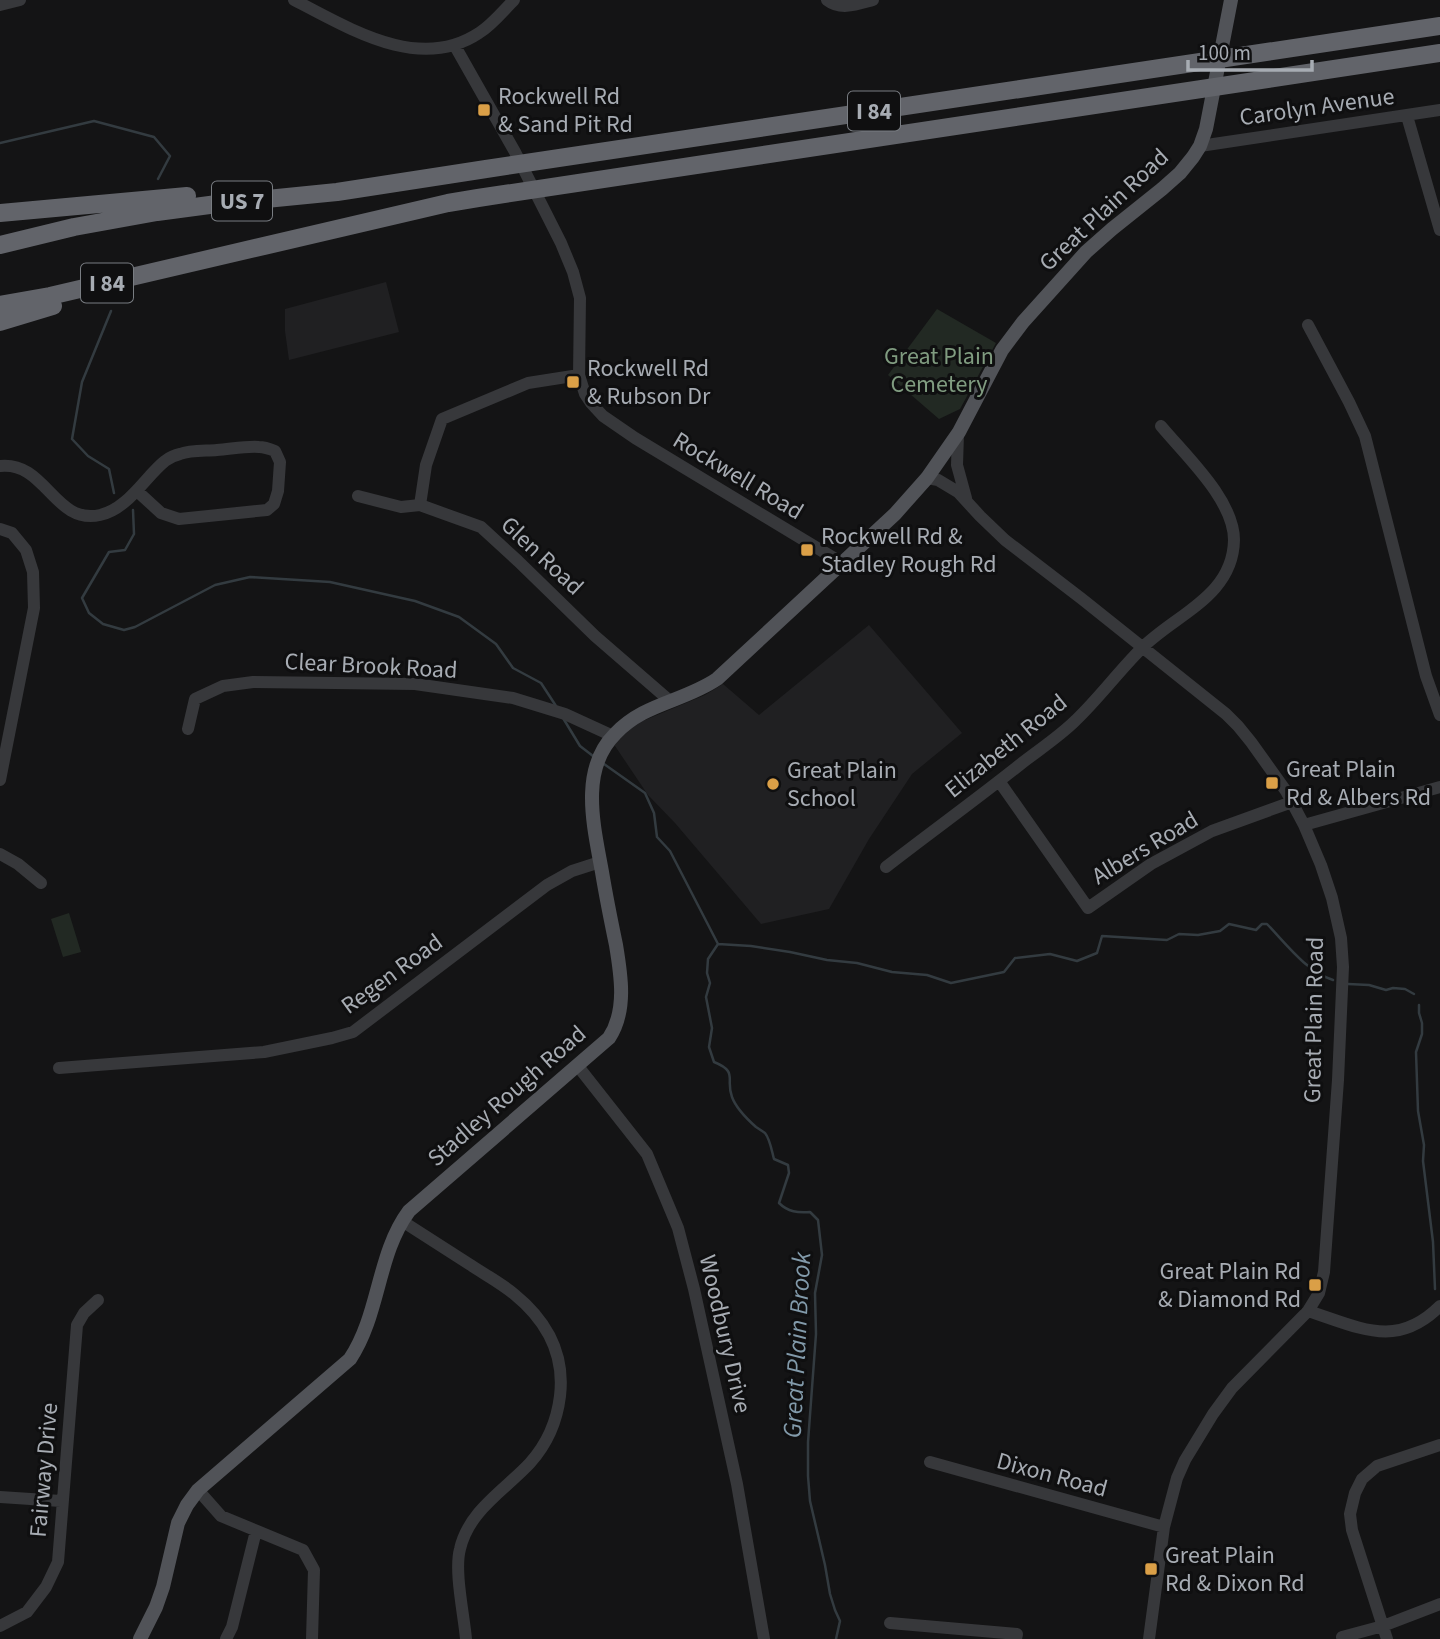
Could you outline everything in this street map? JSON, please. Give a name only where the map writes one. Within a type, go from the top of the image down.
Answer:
[{"type":"highway","name":"I 84","points":[[0,213],[489,168],[1440,26]]},
{"type":"highway","name":"I 84","points":[[0,305],[214,259],[448,203],[1440,53]]},
{"type":"highway","name":"US 7","points":[[0,246],[130,216],[358,190],[489,168]]},
{"type":"highway","points":[[0,322],[214,259]]},
{"type":"main road","name":"Great Plain Road","points":[[927,478],[958,432],[1002,350],[1023,322],[1086,252],[1162,189],[1193,157],[1200,145],[1210,112],[1231,0]]},
{"type":"main road","name":"Stadley Rough Road","points":[[140,1639],[156,1607],[178,1524],[187,1506],[198,1490],[350,1359],[363,1334],[388,1253],[402,1220],[415,1205],[609,1038],[617,1027],[621,1008],[619,967],[593,815],[593,786],[599,760],[613,736],[634,717],[699,690],[718,679],[895,514],[927,478]]},
{"type":"street","points":[[0,5],[20,0]]},
{"type":"street","points":[[294,0],[384,42],[420,49],[455,46],[481,33],[514,0]]},
{"type":"street","points":[[827,0],[833,5],[841,6],[873,0]]},
{"type":"street","name":"Rockwell Road","points":[[455,46],[527,176],[573,272],[580,298],[579,375],[592,403],[603,416],[646,444],[842,563]]},
{"type":"street","name":"Carolyn Avenue","points":[[1200,145],[1440,110]]},
{"type":"street","points":[[1407,116],[1440,230]]},
{"type":"street","points":[[1308,325],[1365,436],[1426,676],[1440,715]]},
{"type":"street","points":[[420,505],[426,465],[442,419],[528,383],[579,375]]},
{"type":"street","name":"Elizabeth Road","points":[[886,867],[1075,721],[1143,647],[1213,591],[1221,581],[1233,554],[1232,525],[1221,497],[1161,426]]},
{"type":"street","name":"Great Plain Road","points":[[958,432],[957,465],[968,502]]},
{"type":"street","points":[[0,466],[20,468],[36,477],[69,510],[85,515],[101,515],[118,507],[166,461],[181,453],[261,446],[275,451],[280,462],[278,491],[274,504],[267,510],[179,519],[161,513],[137,491]]},
{"type":"street","name":"Great Plain Road","points":[[927,478],[939,480],[958,492],[1006,540],[1143,647],[1238,726],[1286,791],[1304,825],[1332,898],[1341,938],[1343,967],[1337,1093],[1324,1272],[1319,1293],[1308,1311],[1243,1376],[1213,1414],[1185,1460],[1177,1478],[1164,1527],[1149,1639]]},
{"type":"street","name":"Glen Road","points":[[358,496],[401,506],[420,505],[481,527],[595,636],[670,701]]},
{"type":"street","points":[[0,529],[12,533],[26,551],[33,572],[34,608],[0,780]]},
{"type":"street","name":"Clear Brook Road","points":[[188,729],[195,699],[223,686],[253,682],[415,684],[513,698],[559,712],[613,736]]},
{"type":"street","name":"Albers Road","points":[[999,781],[1088,908],[1151,864],[1212,831],[1292,802]]},
{"type":"street","points":[[1304,825],[1440,787]]},
{"type":"street","points":[[0,854],[18,864],[41,883]]},
{"type":"street","name":"Regen Road","points":[[59,1068],[264,1052],[353,1032],[547,885],[572,871],[600,862]]},
{"type":"street","name":"Woodbury Drive","points":[[578,1065],[647,1154],[678,1228],[737,1484],[764,1639]]},
{"type":"street","points":[[402,1220],[513,1293],[542,1322],[557,1353],[561,1383],[557,1415],[544,1445],[472,1520],[459,1551],[458,1567],[467,1639]]},
{"type":"street","name":"Fairway Drive","points":[[0,1626],[27,1612],[46,1587],[58,1562],[77,1325],[84,1313],[98,1300]]},
{"type":"street","points":[[1308,1311],[1374,1332],[1388,1332],[1407,1329],[1428,1318],[1440,1306]]},
{"type":"street","points":[[1387,1639],[1352,1530],[1350,1514],[1355,1493],[1362,1479],[1377,1466],[1440,1445]]},
{"type":"street","name":"Dixon Road","points":[[930,1462],[1164,1527]]},
{"type":"street","points":[[198,1490],[221,1516],[303,1550],[314,1570],[312,1639]]},
{"type":"street","points":[[0,1497],[61,1500]]},
{"type":"street","points":[[226,1639],[232,1627],[256,1531]]},
{"type":"street","points":[[1342,1637],[1383,1626],[1440,1604]]},
{"type":"street","points":[[890,1623],[1017,1634],[1016,1639]]},
{"type":"shaded area","points":[[386,282],[399,332],[289,360],[285,309]]},
{"type":"shaded area","name":"Great Plain School","points":[[869,625],[962,733],[912,774],[869,839],[829,909],[761,924],[648,795],[613,743],[633,725],[705,695],[723,684],[759,715]]},
{"type":"green space","name":"Great Plain Cemetery","points":[[937,309],[996,343],[960,409],[939,419],[888,375]]},
{"type":"green space","points":[[69,913],[81,952],[63,957],[51,919]]},
{"type":"waterway","points":[[0,143],[94,121],[154,137],[170,156],[158,179]]},
{"type":"waterway","points":[[111,311],[82,382],[72,439],[88,456],[109,469],[114,493]]},
{"type":"waterway","points":[[133,510],[134,534],[125,550],[109,552],[82,598],[89,613],[103,624],[124,630],[135,627],[215,585],[250,577],[330,582],[415,601],[459,617],[496,644],[513,668],[541,683],[556,706]]},
{"type":"waterway","points":[[563,718],[580,746],[593,756]]},
{"type":"waterway","points":[[604,764],[645,793],[654,813],[657,837],[670,851],[718,944],[751,946],[857,963],[892,972],[927,975],[951,983],[1004,972],[1015,958],[1050,954],[1077,961],[1097,953],[1102,936],[1167,940],[1179,934],[1198,935],[1220,931],[1229,924],[1256,930],[1262,924],[1267,924],[1306,964],[1333,980]]},
{"type":"waterway","name":"Great Plain Brook","points":[[718,944],[708,959],[707,973],[710,983],[706,997],[712,1028],[709,1047],[714,1062],[729,1073],[730,1091],[734,1101],[749,1120],[765,1133],[774,1159],[788,1165],[789,1173],[779,1203],[793,1211],[810,1212],[818,1220],[822,1255],[815,1293],[816,1334],[808,1476],[810,1501],[830,1594],[840,1621],[836,1639]]},
{"type":"waterway","points":[[1348,984],[1369,985],[1386,990],[1405,989],[1414,994]]},
{"type":"waterway","points":[[1419,1005],[1422,1034],[1416,1052],[1418,1111],[1424,1145],[1423,1161],[1433,1242],[1435,1289]]},
{"type":"place","name":"Rockwell Rd & Sand Pit Rd","points":[[484,110]]},
{"type":"place","name":"Rockwell Rd & Rubson Dr","points":[[573,382]]},
{"type":"place","name":"Rockwell Rd & Stadley Rough Rd","points":[[807,550]]},
{"type":"place","name":"Great Plain Rd & Albers Rd","points":[[1272,783]]},
{"type":"place","name":"Great Plain School","points":[[773,784]]},
{"type":"place","name":"Great Plain Rd & Diamond Rd","points":[[1315,1285]]},
{"type":"place","name":"Great Plain Rd & Dixon Rd","points":[[1151,1569]]}]
